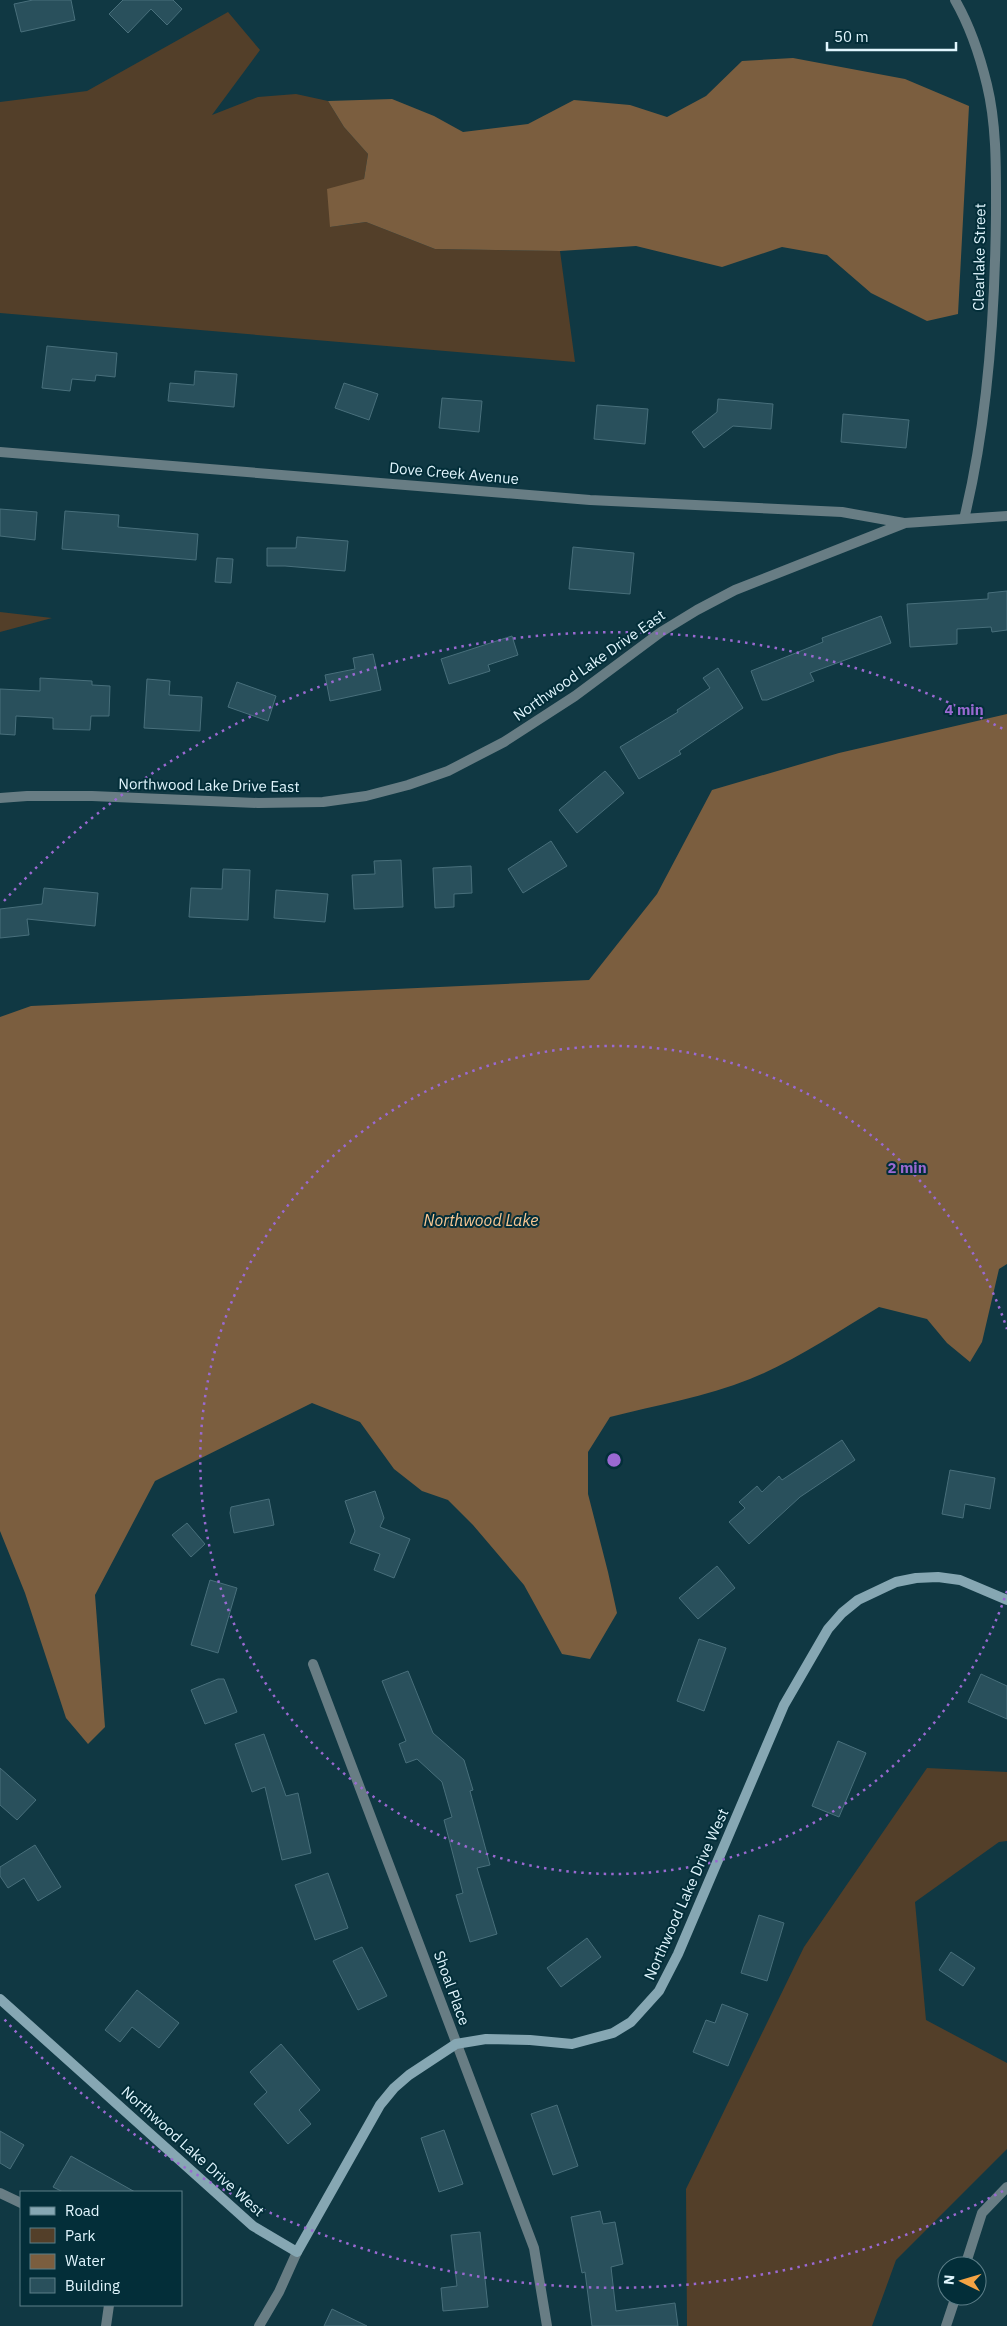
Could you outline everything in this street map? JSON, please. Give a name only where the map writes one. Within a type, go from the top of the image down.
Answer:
[{"type":"street","name":"Clearlake Street","points":[[955,0],[976,46],[988,86],[996,191],[993,318],[972,488],[964,519]]},
{"type":"street","name":"Dove Creek Avenue","points":[[0,452],[590,500],[842,512],[905,523]]},
{"type":"street","name":"Northwood Lake Drive East","points":[[0,798],[92,796],[249,802],[323,802],[366,796],[408,785],[448,771],[504,742],[575,696],[661,632],[696,610],[734,590],[905,523],[1007,516]]},
{"type":"street","name":"Northwood Lake Drive West","points":[[0,1999],[253,2226],[297,2252],[380,2105],[408,2075],[456,2044],[486,2039],[530,2040],[572,2044],[613,2033],[631,2022],[659,1991],[687,1935],[787,1698],[828,1629],[842,1613],[858,1600],[896,1582],[916,1578],[938,1577],[960,1580],[1007,1600]]},
{"type":"street","name":"Shoal Place","points":[[313,1664],[534,2248],[547,2326]]},
{"type":"street","points":[[968,2256],[982,2213],[1007,2187]]},
{"type":"street","points":[[0,2193],[20,2203]]},
{"type":"street","points":[[259,2326],[279,2292],[297,2252]]},
{"type":"street","points":[[106,2326],[109,2306]]},
{"type":"street","points":[[946,2326],[953,2306]]},
{"type":"green space","points":[[228,12],[260,50],[212,115],[258,97],[296,94],[328,101],[344,127],[368,154],[364,179],[330,227],[366,222],[435,249],[560,251],[575,362],[0,313],[0,102],[87,91]]},
{"type":"green space","points":[[0,612],[52,618],[0,632]]},
{"type":"green space","points":[[927,1768],[1007,1772],[1007,1841],[999,1842],[915,1902],[926,2020],[1007,2063],[1007,2149],[896,2260],[872,2326],[687,2326],[686,2189],[804,1947]]},
{"type":"water","points":[[793,58],[905,79],[969,106],[958,314],[927,321],[871,293],[827,255],[782,247],[722,267],[636,246],[560,251],[435,249],[366,222],[330,227],[327,189],[364,179],[368,154],[344,127],[328,101],[392,99],[434,116],[463,132],[528,124],[574,100],[630,105],[667,117],[706,96],[742,61]]},
{"type":"water","name":"Northwood Lake","points":[[1007,714],[1007,1264],[999,1269],[982,1342],[970,1362],[947,1343],[927,1319],[879,1307],[800,1355],[750,1379],[698,1396],[610,1417],[588,1452],[588,1494],[617,1613],[590,1659],[562,1654],[524,1585],[473,1525],[448,1500],[422,1491],[394,1469],[360,1422],[312,1403],[155,1481],[95,1595],[105,1727],[88,1744],[66,1718],[25,1593],[0,1531],[0,1017],[31,1006],[589,980],[657,894],[712,790],[839,753]]},
{"type":"building","points":[[33,0],[71,0],[75,20],[21,32],[14,4]]},
{"type":"building","points":[[123,0],[173,0],[182,9],[167,25],[151,9],[128,33],[109,14]]},
{"type":"building","points":[[47,346],[117,353],[115,377],[96,375],[95,381],[72,379],[70,391],[42,388]]},
{"type":"building","points":[[195,371],[237,374],[234,407],[168,401],[170,383],[194,385]]},
{"type":"building","points":[[344,383],[378,394],[369,420],[335,408]]},
{"type":"building","points":[[442,398],[482,401],[479,432],[439,428]]},
{"type":"building","points":[[718,399],[773,404],[771,429],[733,426],[704,448],[692,432],[717,412]]},
{"type":"building","points":[[597,405],[648,409],[645,444],[594,439]]},
{"type":"building","points":[[843,414],[909,420],[906,448],[841,442]]},
{"type":"building","points":[[0,509],[37,512],[35,540],[0,536]]},
{"type":"building","points":[[65,511],[119,515],[118,527],[198,534],[196,560],[62,549]]},
{"type":"building","points":[[297,537],[348,541],[345,571],[267,566],[267,548],[296,548]]},
{"type":"building","points":[[573,547],[634,553],[630,594],[569,589]]},
{"type":"building","points":[[217,558],[233,559],[231,583],[215,582]]},
{"type":"building","points":[[1007,591],[1007,630],[992,632],[991,627],[957,629],[957,644],[910,647],[907,604],[988,599],[988,593]]},
{"type":"building","points":[[881,616],[891,643],[810,673],[814,681],[767,700],[762,700],[751,671],[823,642],[822,638]]},
{"type":"building","points":[[512,636],[518,655],[488,665],[490,671],[449,684],[441,659]]},
{"type":"building","points":[[373,654],[381,690],[330,701],[325,675],[355,669],[353,658]]},
{"type":"building","points":[[718,668],[743,708],[679,751],[681,754],[639,779],[620,747],[678,712],[677,710],[710,688],[703,678]]},
{"type":"building","points":[[40,678],[92,681],[92,685],[110,686],[109,716],[91,716],[90,730],[53,729],[53,718],[16,716],[15,735],[0,734],[0,689],[40,691]]},
{"type":"building","points":[[147,679],[170,681],[169,695],[202,697],[200,731],[144,728]]},
{"type":"building","points":[[237,682],[276,696],[268,721],[228,707]]},
{"type":"building","points":[[605,771],[624,793],[577,833],[559,810]]},
{"type":"building","points":[[551,841],[567,866],[523,893],[508,869]]},
{"type":"building","points":[[401,860],[403,907],[354,909],[352,875],[375,874],[374,861]]},
{"type":"building","points":[[471,866],[472,893],[454,894],[454,907],[435,908],[433,868]]},
{"type":"building","points":[[223,869],[250,870],[248,920],[189,917],[191,888],[222,889]]},
{"type":"building","points":[[44,888],[98,893],[95,926],[27,919],[29,935],[0,938],[0,909],[42,904]]},
{"type":"building","points":[[276,890],[328,894],[325,922],[274,918]]},
{"type":"building","points":[[842,1440],[855,1460],[800,1497],[749,1544],[729,1522],[745,1508],[739,1502],[757,1486],[762,1492],[779,1476],[782,1480]]},
{"type":"building","points":[[950,1470],[995,1478],[990,1509],[965,1504],[963,1518],[942,1514]]},
{"type":"building","points":[[375,1491],[384,1518],[380,1527],[410,1539],[394,1578],[374,1570],[380,1554],[350,1543],[355,1531],[345,1501]]},
{"type":"building","points":[[269,1499],[274,1525],[234,1533],[230,1513],[231,1507]]},
{"type":"building","points":[[187,1523],[205,1544],[191,1557],[172,1535]]},
{"type":"building","points":[[717,1566],[735,1588],[698,1619],[679,1598]]},
{"type":"building","points":[[210,1580],[237,1588],[218,1653],[191,1645]]},
{"type":"building","points":[[699,1639],[726,1648],[704,1711],[677,1701]]},
{"type":"building","points":[[408,1671],[433,1733],[464,1760],[473,1790],[470,1791],[490,1865],[477,1868],[497,1934],[470,1942],[456,1895],[463,1893],[444,1820],[452,1817],[442,1782],[417,1759],[406,1763],[399,1744],[406,1741],[382,1681]]},
{"type":"building","points":[[981,1674],[1007,1686],[1007,1719],[968,1702]]},
{"type":"building","points":[[218,1679],[224,1679],[237,1712],[205,1724],[191,1690]]},
{"type":"building","points":[[264,1734],[286,1796],[298,1793],[311,1853],[282,1860],[265,1787],[252,1792],[235,1744]]},
{"type":"building","points":[[838,1741],[866,1753],[839,1817],[812,1806]]},
{"type":"building","points":[[0,1768],[36,1800],[17,1820],[0,1805]]},
{"type":"building","points":[[35,1845],[61,1887],[38,1901],[24,1878],[8,1888],[0,1876],[0,1867]]},
{"type":"building","points":[[328,1873],[348,1928],[315,1940],[295,1885]]},
{"type":"building","points":[[759,1915],[784,1923],[767,1981],[741,1973]]},
{"type":"building","points":[[587,1938],[601,1957],[561,1987],[547,1968]]},
{"type":"building","points":[[362,1947],[387,1996],[358,2010],[333,1961]]},
{"type":"building","points":[[951,1952],[975,1968],[963,1986],[939,1970]]},
{"type":"building","points":[[137,1990],[179,2023],[159,2048],[132,2027],[120,2042],[105,2030]]},
{"type":"building","points":[[722,2004],[748,2014],[728,2066],[693,2052],[706,2020],[715,2023]]},
{"type":"building","points":[[281,2044],[320,2090],[299,2110],[311,2124],[288,2144],[254,2104],[267,2092],[250,2072]]},
{"type":"building","points":[[557,2105],[578,2166],[553,2175],[531,2114]]},
{"type":"building","points":[[444,2130],[463,2184],[439,2192],[421,2138]]},
{"type":"building","points":[[0,2131],[24,2145],[10,2169],[0,2163]]},
{"type":"building","points":[[71,2156],[133,2191],[61,2191],[53,2187]]},
{"type":"building","points":[[600,2211],[603,2224],[615,2222],[623,2264],[611,2267],[616,2311],[675,2303],[678,2326],[592,2326],[585,2272],[582,2273],[571,2217]]},
{"type":"building","points":[[480,2232],[488,2307],[443,2311],[441,2288],[457,2286],[451,2235]]},
{"type":"building","points":[[332,2309],[367,2326],[324,2326]]}]
